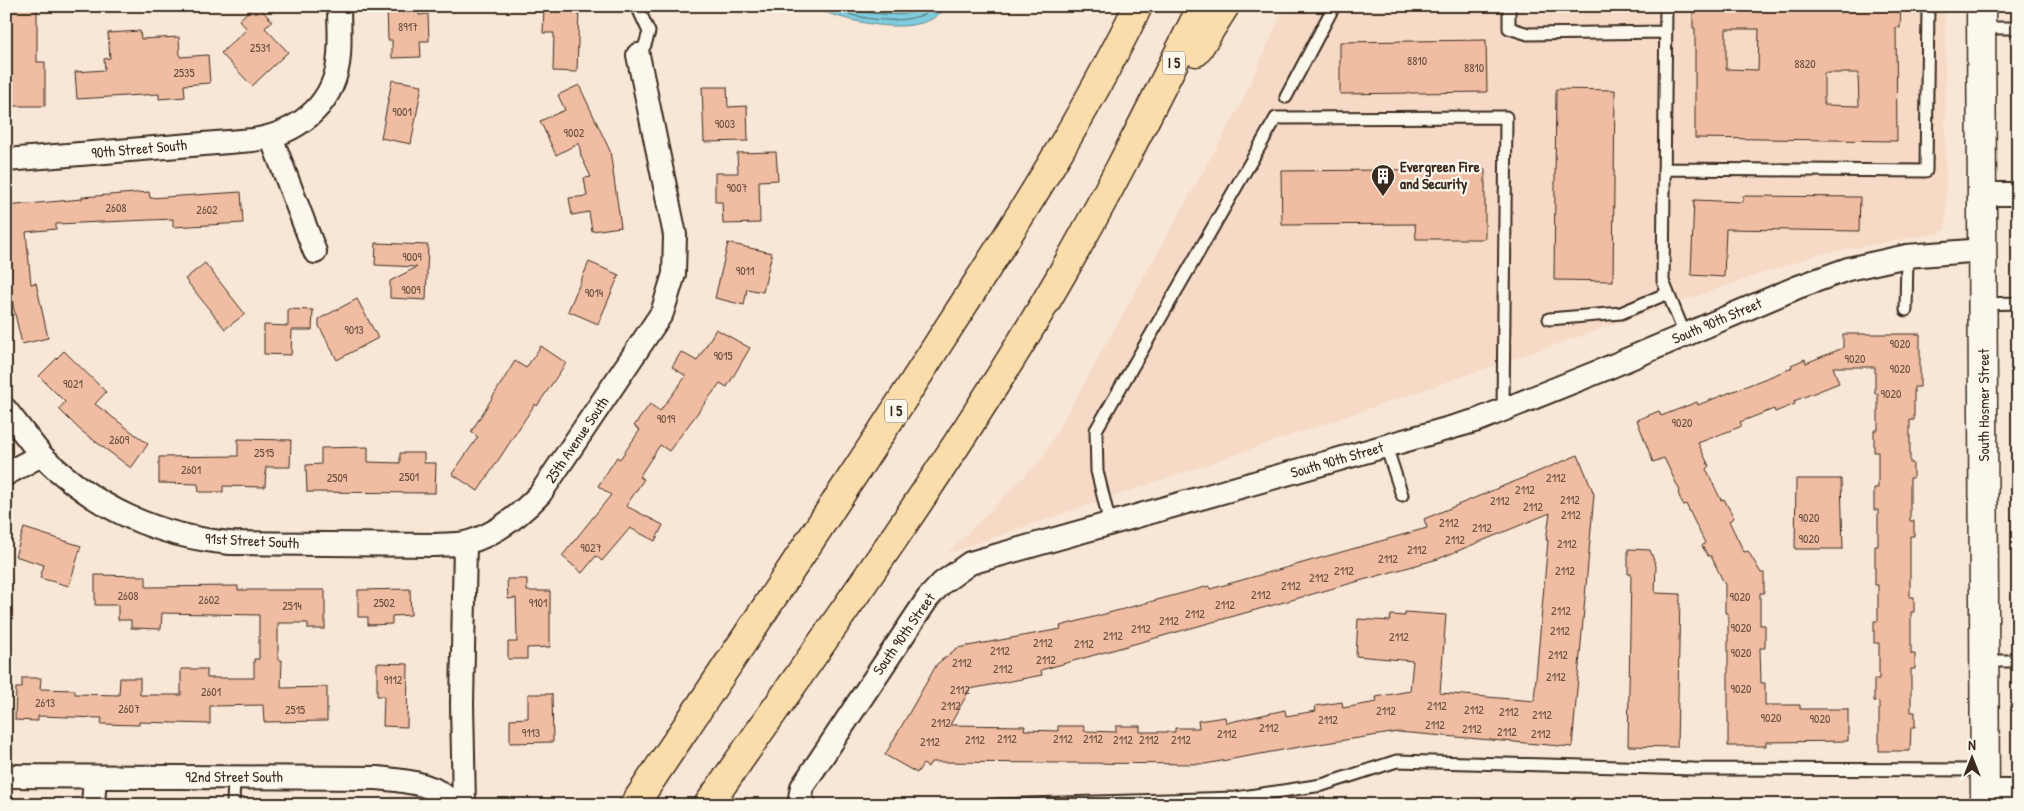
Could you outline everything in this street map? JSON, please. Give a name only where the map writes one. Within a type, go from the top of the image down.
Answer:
[{"type":"highway","name":"I 5","points":[[634,805],[857,472],[1049,173],[1108,67],[1138,6]]},
{"type":"highway","name":"I 5","points":[[708,805],[892,541],[1033,323],[1146,119],[1202,6]]},
{"type":"highway","points":[[1146,119],[1199,47],[1226,6]]},
{"type":"main road","name":"South Hosmer Street","points":[[1981,17],[1984,304],[1985,789]]},
{"type":"street","name":"90th Street South","points":[[6,160],[271,137],[292,129],[311,116],[332,85],[338,64],[339,6]]},
{"type":"street","name":"25th Avenue South","points":[[465,543],[504,525],[523,511],[540,494],[652,330],[669,295],[676,264],[675,235],[638,55]]},
{"type":"street","points":[[271,137],[315,252]]},
{"type":"street","points":[[1983,194],[2018,194]]},
{"type":"street","name":"South 90th Street","points":[[810,804],[800,798],[802,787],[928,598],[942,583],[970,563],[1478,420],[1834,274],[1906,256],[1983,250]]},
{"type":"street","name":"91st Street South","points":[[6,410],[41,456],[76,487],[116,512],[138,522],[183,536],[230,543],[434,545],[465,543]]},
{"type":"street","points":[[6,474],[41,456]]},
{"type":"street","points":[[464,805],[462,704],[465,543]]},
{"type":"street","name":"92nd Street South","points":[[6,776],[347,778],[405,781],[438,790],[455,805]]},
{"type":"street","points":[[94,805],[95,777]]},
{"type":"street","points":[[1985,789],[2018,791]]},
{"type":"lane","points":[[637,6],[649,32],[645,45],[638,55]]},
{"type":"lane","points":[[1286,97],[1334,6]]},
{"type":"lane","points":[[1509,6],[1509,28],[1528,34],[1666,32]]},
{"type":"lane","points":[[1666,6],[1663,281],[1684,335]]},
{"type":"lane","points":[[1664,169],[1926,171],[1928,6]]},
{"type":"lane","points":[[1981,17],[2018,28]]},
{"type":"lane","points":[[1110,524],[1097,471],[1096,430],[1276,118],[1506,117],[1503,410]]},
{"type":"lane","points":[[1906,256],[1906,310]]},
{"type":"lane","points":[[1549,319],[1621,313],[1668,293]]},
{"type":"lane","points":[[1984,304],[2018,302]]},
{"type":"lane","points":[[1386,446],[1402,495]]},
{"type":"lane","points":[[1985,661],[2018,661]]},
{"type":"lane","points":[[995,805],[1236,798],[1322,785],[1397,761],[1685,768],[1985,789]]},
{"type":"lane","points":[[232,805],[234,777]]},
{"type":"shaded area","points":[[1285,6],[1945,6],[1946,228],[1940,233],[1819,254],[948,553],[1041,460],[1240,106]]},
{"type":"water","points":[[808,6],[949,6],[930,20],[901,26],[885,26],[836,16]]},
{"type":"building","points":[[11,6],[37,6],[37,62],[45,62],[45,106],[6,106],[6,62],[11,62]]},
{"type":"building","points":[[254,6],[258,6],[272,21],[265,28],[288,52],[252,86],[221,53],[247,29],[239,20]]},
{"type":"building","points":[[390,6],[419,6],[419,15],[428,14],[429,41],[420,41],[421,57],[392,58],[392,40],[388,40],[387,8]]},
{"type":"building","points":[[1693,6],[1901,6],[1900,28],[1896,27],[1897,141],[1695,138],[1695,28],[1693,28]],"holes":[[[1726,29],[1759,29],[1758,70],[1726,69]],[[1824,73],[1858,73],[1859,106],[1824,105]]]},
{"type":"building","points":[[544,7],[579,8],[577,72],[553,71],[554,33],[543,33]]},
{"type":"building","points":[[140,31],[141,39],[179,37],[180,57],[208,55],[210,83],[184,85],[185,97],[159,99],[159,94],[77,99],[75,72],[105,70],[104,59],[110,58],[108,33]]},
{"type":"building","points":[[1486,40],[1487,92],[1340,94],[1340,42]]},
{"type":"building","points":[[392,80],[422,85],[411,144],[381,138]]},
{"type":"building","points":[[579,85],[610,151],[621,227],[592,231],[589,212],[572,215],[569,198],[587,196],[584,178],[591,177],[581,156],[579,143],[556,155],[540,121],[565,110],[558,95]]},
{"type":"building","points":[[702,87],[727,87],[728,107],[747,106],[748,141],[704,142]]},
{"type":"building","points":[[1556,89],[1615,90],[1613,281],[1554,280]]},
{"type":"building","points":[[776,152],[778,180],[759,181],[760,223],[723,224],[722,202],[715,202],[715,173],[738,173],[737,153]]},
{"type":"building","name":"Evergreen Fire and Security","points":[[1485,169],[1485,239],[1416,239],[1415,224],[1282,225],[1281,171]]},
{"type":"building","points":[[149,192],[150,198],[241,192],[243,223],[173,227],[173,219],[56,224],[56,229],[26,232],[31,284],[36,283],[48,338],[22,344],[6,275],[6,206],[82,199],[82,197]]},
{"type":"building","points":[[1743,196],[1860,197],[1859,231],[1726,229],[1724,277],[1691,275],[1694,200],[1743,202]]},
{"type":"building","points":[[376,243],[428,245],[426,300],[390,298],[390,281],[417,267],[375,265]]},
{"type":"building","points":[[728,243],[772,253],[763,292],[747,289],[744,305],[715,298]]},
{"type":"building","points":[[589,262],[619,275],[598,324],[568,311]]},
{"type":"building","points":[[205,263],[245,314],[225,329],[185,279]]},
{"type":"building","points":[[357,299],[378,338],[337,360],[319,326],[319,319]]},
{"type":"building","points":[[288,309],[313,310],[312,330],[292,330],[291,355],[264,354],[264,325],[288,326]]},
{"type":"building","points":[[716,329],[750,348],[727,387],[720,383],[669,451],[660,445],[639,477],[644,479],[626,506],[663,525],[655,541],[630,528],[602,561],[596,556],[582,573],[562,556],[611,495],[598,486],[617,457],[620,459],[640,430],[634,426],[650,404],[660,411],[686,376],[672,367],[681,352],[697,361]]},
{"type":"building","points":[[1843,334],[1920,334],[1920,387],[1914,387],[1914,420],[1910,420],[1910,463],[1913,463],[1913,478],[1910,478],[1910,521],[1914,521],[1914,536],[1910,536],[1910,597],[1914,597],[1914,612],[1911,612],[1911,654],[1915,654],[1915,669],[1911,669],[1911,712],[1915,712],[1915,727],[1911,727],[1910,751],[1879,751],[1879,702],[1874,701],[1874,679],[1879,679],[1879,643],[1874,643],[1874,621],[1878,621],[1878,585],[1875,585],[1875,546],[1878,546],[1878,510],[1874,510],[1874,488],[1878,488],[1878,452],[1874,452],[1874,430],[1878,430],[1878,394],[1875,394],[1875,367],[1833,367],[1839,383],[1794,401],[1795,404],[1775,412],[1774,409],[1740,422],[1742,426],[1698,443],[1709,466],[1706,469],[1721,500],[1724,499],[1734,518],[1729,521],[1744,552],[1748,551],[1761,573],[1764,573],[1764,593],[1760,593],[1760,625],[1765,625],[1765,648],[1760,648],[1761,683],[1765,683],[1765,705],[1800,705],[1800,709],[1848,709],[1848,741],[1766,742],[1766,746],[1728,746],[1728,613],[1725,613],[1725,585],[1711,556],[1708,556],[1702,546],[1705,543],[1686,504],[1683,505],[1678,493],[1680,491],[1664,458],[1653,462],[1637,420],[1659,411],[1661,416],[1697,402],[1698,405],[1792,368],[1791,365],[1805,359],[1806,363],[1843,348]]},
{"type":"building","points":[[541,346],[566,363],[537,406],[535,404],[478,491],[452,474],[478,437],[471,432],[515,361],[526,368]]},
{"type":"building","points":[[64,351],[106,392],[95,404],[148,444],[131,468],[80,430],[59,409],[65,402],[39,376]]},
{"type":"building","points":[[238,439],[291,440],[290,467],[266,467],[265,487],[223,486],[223,492],[199,492],[198,484],[159,483],[159,457],[238,456]]},
{"type":"building","points":[[368,447],[368,462],[400,463],[400,453],[424,453],[424,463],[436,463],[435,493],[307,492],[306,465],[321,464],[321,448]]},
{"type":"building","points":[[1578,455],[1594,494],[1572,747],[1398,732],[1205,764],[931,762],[928,767],[923,764],[917,773],[885,755],[937,664],[957,648],[1061,629],[1060,626],[1209,586],[1210,589],[1427,528],[1424,519]],"holes":[[[1550,513],[1546,540],[1548,540],[1534,701],[1440,693],[1446,615],[1405,612],[1405,616],[1391,615],[1390,621],[1358,619],[1356,656],[1413,661],[1410,691],[1376,697],[1377,702],[1343,708],[1342,702],[1315,706],[1316,711],[1286,716],[1285,710],[1226,723],[1225,717],[1198,721],[1199,728],[1175,728],[1175,732],[1140,732],[1140,726],[1116,726],[1116,732],[1084,731],[1084,726],[1058,726],[1058,731],[1024,730],[1025,726],[950,725],[970,689],[1042,675],[1041,670],[1438,559]]]},
{"type":"building","points":[[1796,479],[1841,479],[1843,549],[1795,549]]},
{"type":"building","points":[[24,528],[81,546],[69,586],[40,578],[44,565],[15,556]]},
{"type":"building","points":[[1628,549],[1650,550],[1656,566],[1655,593],[1680,594],[1677,747],[1628,746],[1631,574],[1628,574]]},
{"type":"building","points":[[95,575],[146,576],[146,587],[238,586],[238,590],[325,590],[325,629],[308,629],[308,623],[278,623],[278,660],[282,660],[281,688],[327,687],[327,721],[264,722],[263,705],[210,706],[210,724],[139,722],[139,725],[101,724],[102,718],[38,716],[38,721],[15,720],[16,688],[22,688],[22,678],[41,678],[40,689],[75,690],[75,694],[119,695],[120,678],[140,678],[140,695],[181,695],[181,669],[207,669],[207,678],[254,678],[254,659],[259,659],[259,615],[162,613],[161,629],[131,628],[131,620],[118,620],[118,605],[95,605]]},
{"type":"building","points":[[507,579],[527,579],[527,591],[550,591],[550,647],[527,648],[527,659],[508,659],[508,642],[517,642],[516,598],[508,599]]},
{"type":"building","points":[[410,589],[411,615],[392,616],[392,624],[368,625],[368,617],[358,617],[358,590]]},
{"type":"building","points":[[377,663],[408,664],[407,727],[383,726],[384,696],[377,696]]},
{"type":"building","points":[[528,694],[552,694],[553,742],[510,743],[510,719],[528,718]]},
{"type":"place","name":"Evergreen Fire and Security","points":[[1383,197]]}]
